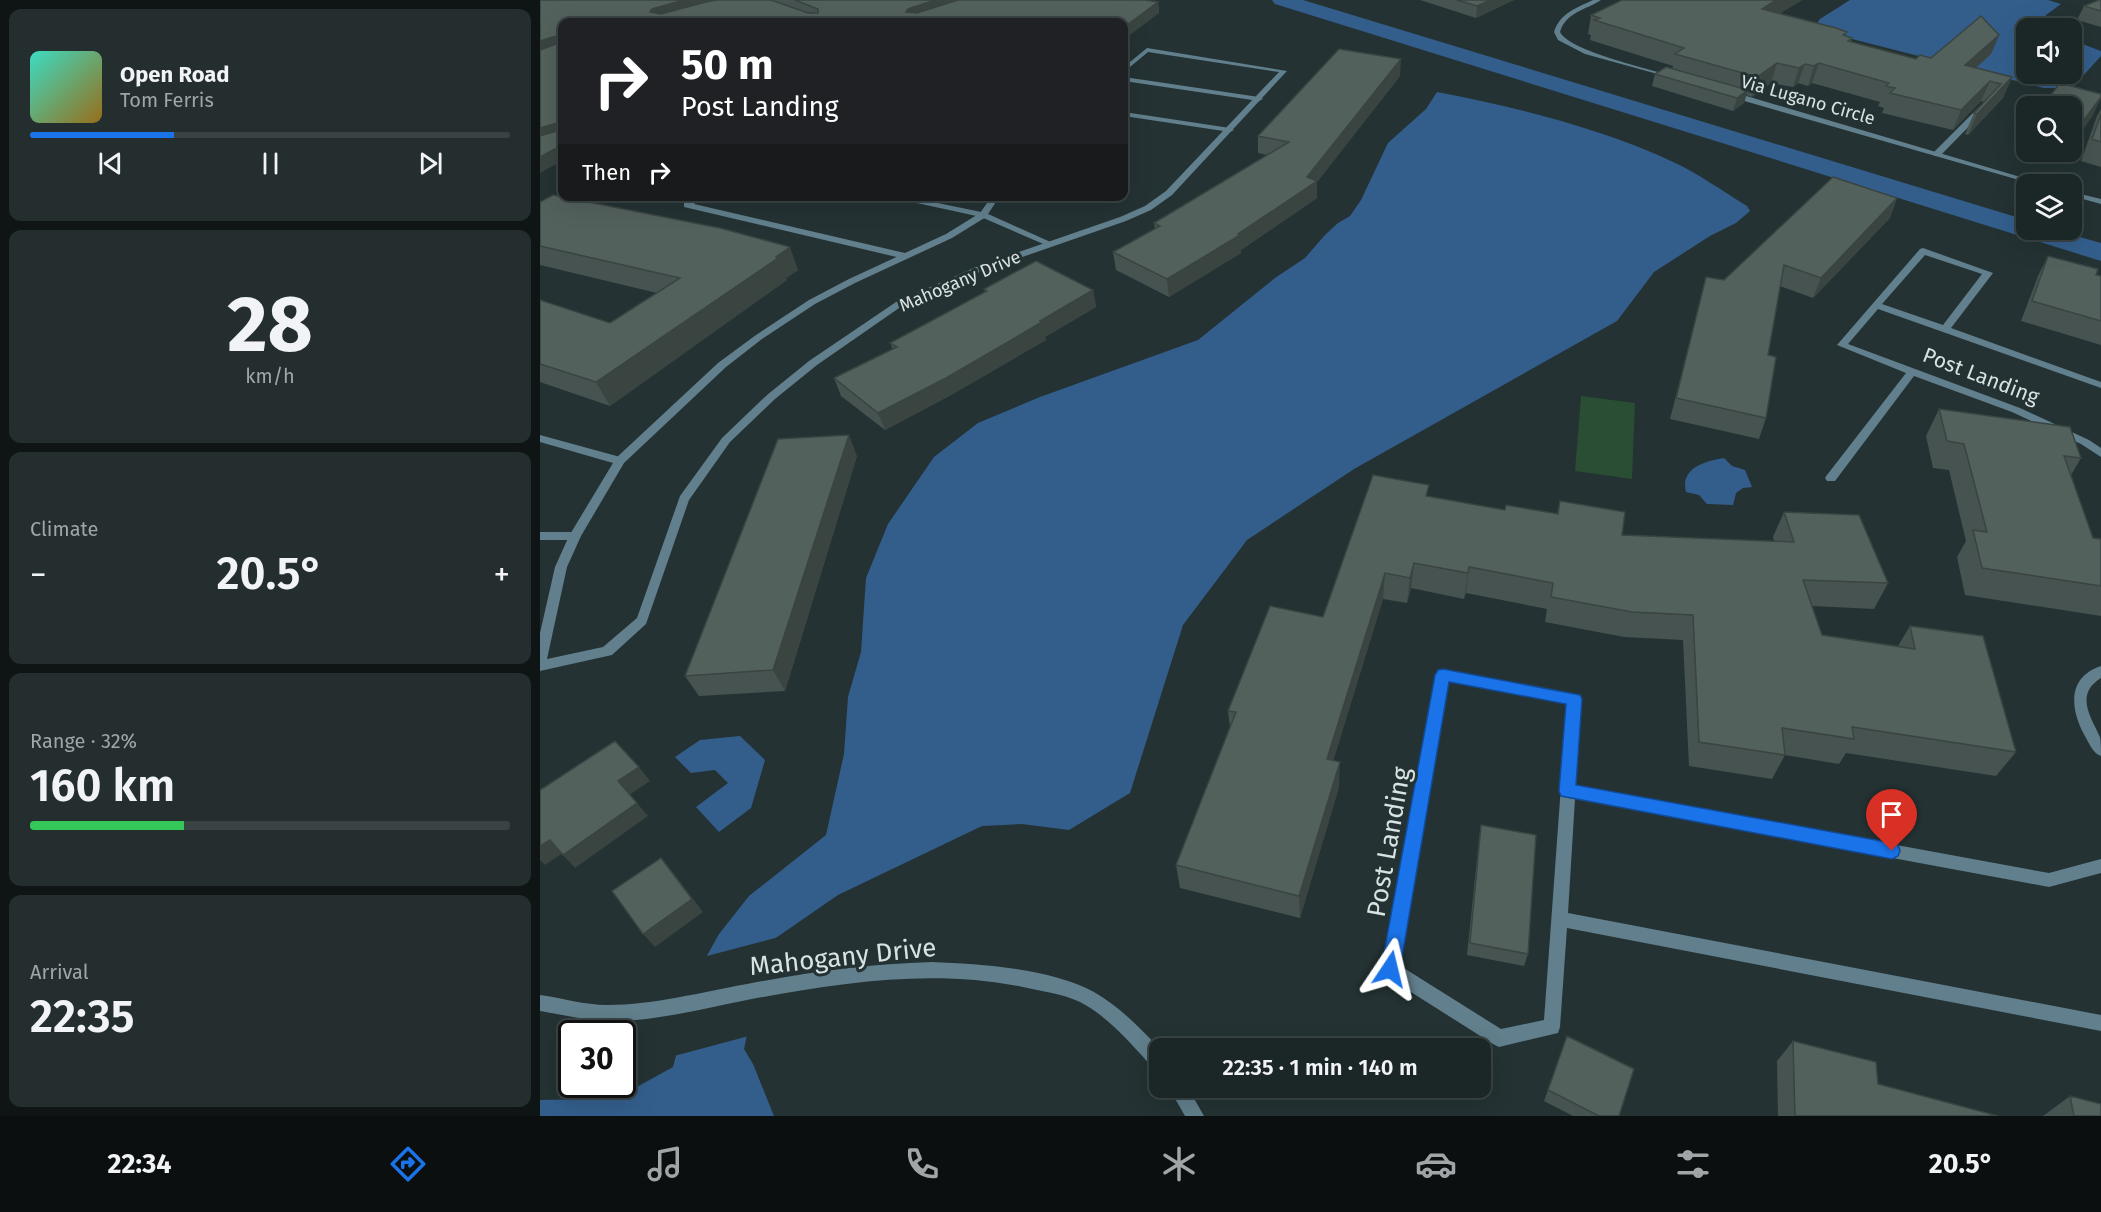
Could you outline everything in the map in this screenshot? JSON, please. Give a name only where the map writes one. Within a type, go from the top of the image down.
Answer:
[{"type":"street","points":[[1598,0],[1566,16],[1561,21],[1557,32],[1560,39],[1587,53],[1680,80]]},
{"type":"street","name":"Mahogany Drive","points":[[993,201],[983,215],[949,236],[812,302],[759,337],[722,365],[620,461],[575,536],[561,567],[540,664],[607,651],[642,621],[684,499],[726,440],[771,397],[857,331],[899,304],[979,269],[1089,233],[1148,208],[1169,194],[1284,71],[1147,50],[1128,67]]},
{"type":"street","points":[[1128,80],[1259,99]]},
{"type":"street","name":"Via Lugano Circle","points":[[1719,91],[2016,177]]},
{"type":"street","points":[[1937,154],[1986,105]]},
{"type":"street","points":[[1128,115],[1230,130]]},
{"type":"street","points":[[2082,197],[2101,202]]},
{"type":"street","points":[[694,201],[687,206],[905,256]]},
{"type":"street","points":[[914,201],[983,215],[1052,244]]},
{"type":"street","points":[[1945,329],[1988,273],[1923,251],[1876,305],[2101,385]]},
{"type":"street","name":"Post Landing","points":[[1876,305],[1842,345],[2051,425],[2085,441],[2101,453]]},
{"type":"street","points":[[1831,478],[1912,372]]},
{"type":"street","points":[[540,438],[620,461]]},
{"type":"street","points":[[540,536],[575,536]]},
{"type":"street","points":[[2101,671],[2092,675],[2081,690],[2079,710],[2088,733],[2101,750]]},
{"type":"street","name":"Post Landing","points":[[1443,675],[1574,699],[1560,919],[1552,1027],[1499,1038],[1390,969],[1443,675]]},
{"type":"street","points":[[1567,791],[2049,880],[2101,866]]},
{"type":"street","points":[[1560,919],[2101,1023]]},
{"type":"street","name":"Mahogany Drive","points":[[540,1003],[605,1013],[646,1011],[782,986],[876,974],[952,970],[1019,977],[1089,999],[1134,1033],[1149,1051]]},
{"type":"street","points":[[1184,1098],[1196,1116]]},
{"type":"green space","points":[[1581,396],[1635,403],[1632,479],[1575,471]]},
{"type":"water","points":[[1850,0],[2048,0],[2061,4],[2046,15],[2046,18],[2016,18],[2016,81],[1813,29],[1820,19]]},
{"type":"water","points":[[2082,44],[2101,51],[2101,56],[2082,77]]},
{"type":"water","points":[[2028,84],[2076,84],[2072,88],[2044,88]]},
{"type":"water","points":[[1437,92],[1527,112],[1615,138],[1691,171],[1747,206],[1750,211],[1736,223],[1710,236],[1654,272],[1617,321],[1354,469],[1247,540],[1183,625],[1130,793],[1069,830],[1022,824],[982,826],[838,895],[767,944],[744,1049],[753,1064],[774,1116],[540,1116],[540,1100],[636,1098],[636,1087],[673,1067],[699,970],[719,934],[749,896],[826,835],[844,754],[848,697],[861,652],[866,578],[888,524],[934,457],[978,423],[1040,397],[1198,340],[1275,278],[1305,258],[1325,235],[1350,216],[1361,200],[1388,143],[1426,109]]},
{"type":"water","points":[[1724,458],[1732,466],[1745,470],[1752,487],[1743,488],[1736,493],[1733,505],[1707,504],[1699,495],[1686,492],[1685,484],[1690,471],[1709,461]]},
{"type":"water","points":[[740,736],[765,760],[751,808],[719,832],[696,807],[728,783],[715,770],[691,773],[675,757],[700,740]]},
{"type":"pier","points":[[783,936],[770,945],[749,1036],[674,1056],[696,969],[703,957]]},
{"type":"building","points":[[540,0],[684,0],[652,9],[650,12],[661,14],[717,0],[771,0],[808,13],[818,13],[818,9],[795,0],[935,0],[908,9],[906,12],[917,13],[958,0],[1145,0],[1158,2],[1128,24],[1128,18],[558,18],[558,37],[540,41]]},
{"type":"building","points":[[1457,0],[1491,0],[1477,6]]},
{"type":"building","points":[[1622,0],[1776,0],[1762,9],[1836,28],[1847,32],[1843,35],[1852,38],[1848,41],[1916,59],[1920,55],[1931,58],[1981,16],[1999,35],[1965,65],[2012,77],[1977,114],[1974,113],[2001,84],[1990,81],[1961,110],[1890,93],[1895,88],[1886,86],[1889,83],[1819,63],[1814,66],[1805,64],[1799,68],[1777,63],[1757,77],[1675,54],[1684,48],[1594,20],[1600,18],[1591,15]]},
{"type":"building","points":[[2101,0],[2101,11],[2084,6]]},
{"type":"building","points":[[558,43],[558,147],[540,157],[540,136],[557,131],[557,123],[540,128],[540,50]]},
{"type":"building","points":[[1339,49],[1401,59],[1307,177],[1317,181],[1238,234],[1240,235],[1167,279],[1113,252],[1160,226],[1154,223],[1289,142],[1258,136]]},
{"type":"building","points":[[1666,67],[1748,90],[1737,98],[1655,74]]},
{"type":"building","points":[[2059,84],[2101,94],[2082,123],[2082,96],[2050,96]]},
{"type":"building","points":[[2101,114],[2101,142],[2092,139]]},
{"type":"building","points":[[1833,177],[1897,198],[1821,278],[1784,265],[1768,355],[1776,357],[1766,418],[1676,398],[1706,277],[1724,280]]},
{"type":"building","points":[[553,195],[558,196],[558,201],[583,201],[720,228],[790,247],[776,257],[778,258],[596,382],[540,364],[540,300],[610,323],[680,278],[540,246],[540,202]]},
{"type":"building","points":[[2048,256],[2098,269],[2096,275],[2101,276],[2101,321],[2032,301]]},
{"type":"building","points":[[1036,261],[1093,290],[946,378],[878,413],[834,378],[897,347],[890,343],[987,291],[984,289]]},
{"type":"building","points":[[1939,409],[2070,427],[2081,458],[2064,456],[2093,538],[2101,539],[2101,586],[1982,568],[1973,530],[1987,532],[1964,444],[1947,441]]},
{"type":"building","points":[[849,435],[773,670],[685,676],[778,439]]},
{"type":"building","points":[[1373,475],[1429,485],[1426,496],[1505,510],[1506,505],[1558,514],[1560,501],[1625,512],[1622,535],[1794,542],[1784,512],[1859,515],[1888,583],[1803,580],[1822,635],[1915,649],[1910,626],[1983,636],[2016,752],[1852,727],[1854,739],[1782,728],[1785,755],[1699,742],[1693,615],[1632,612],[1551,597],[1553,583],[1469,567],[1468,573],[1414,563],[1410,578],[1385,573],[1327,759],[1340,762],[1299,896],[1176,865],[1236,712],[1228,711],[1270,606],[1323,617]]},
{"type":"building","points":[[615,741],[639,767],[618,781],[637,803],[563,855],[550,840],[540,846],[540,790]]},
{"type":"building","points":[[1481,825],[1536,835],[1528,954],[1470,943]]},
{"type":"building","points":[[661,858],[692,899],[643,934],[612,891]]},
{"type":"building","points":[[1567,1036],[1634,1069],[1619,1116],[1599,1116],[1548,1090]]},
{"type":"building","points":[[1793,1041],[1876,1062],[1878,1084],[1998,1116],[1795,1116]]},
{"type":"building","points":[[2070,1096],[2101,1104],[2101,1116],[2074,1116]]},
{"type":"waterway","points":[[1282,0],[2016,226]]},
{"type":"waterway","points":[[2061,240],[2101,252]]},
{"type":"route","points":[[1390,969],[1443,675],[1574,699],[1567,791],[1892,851]]}]
